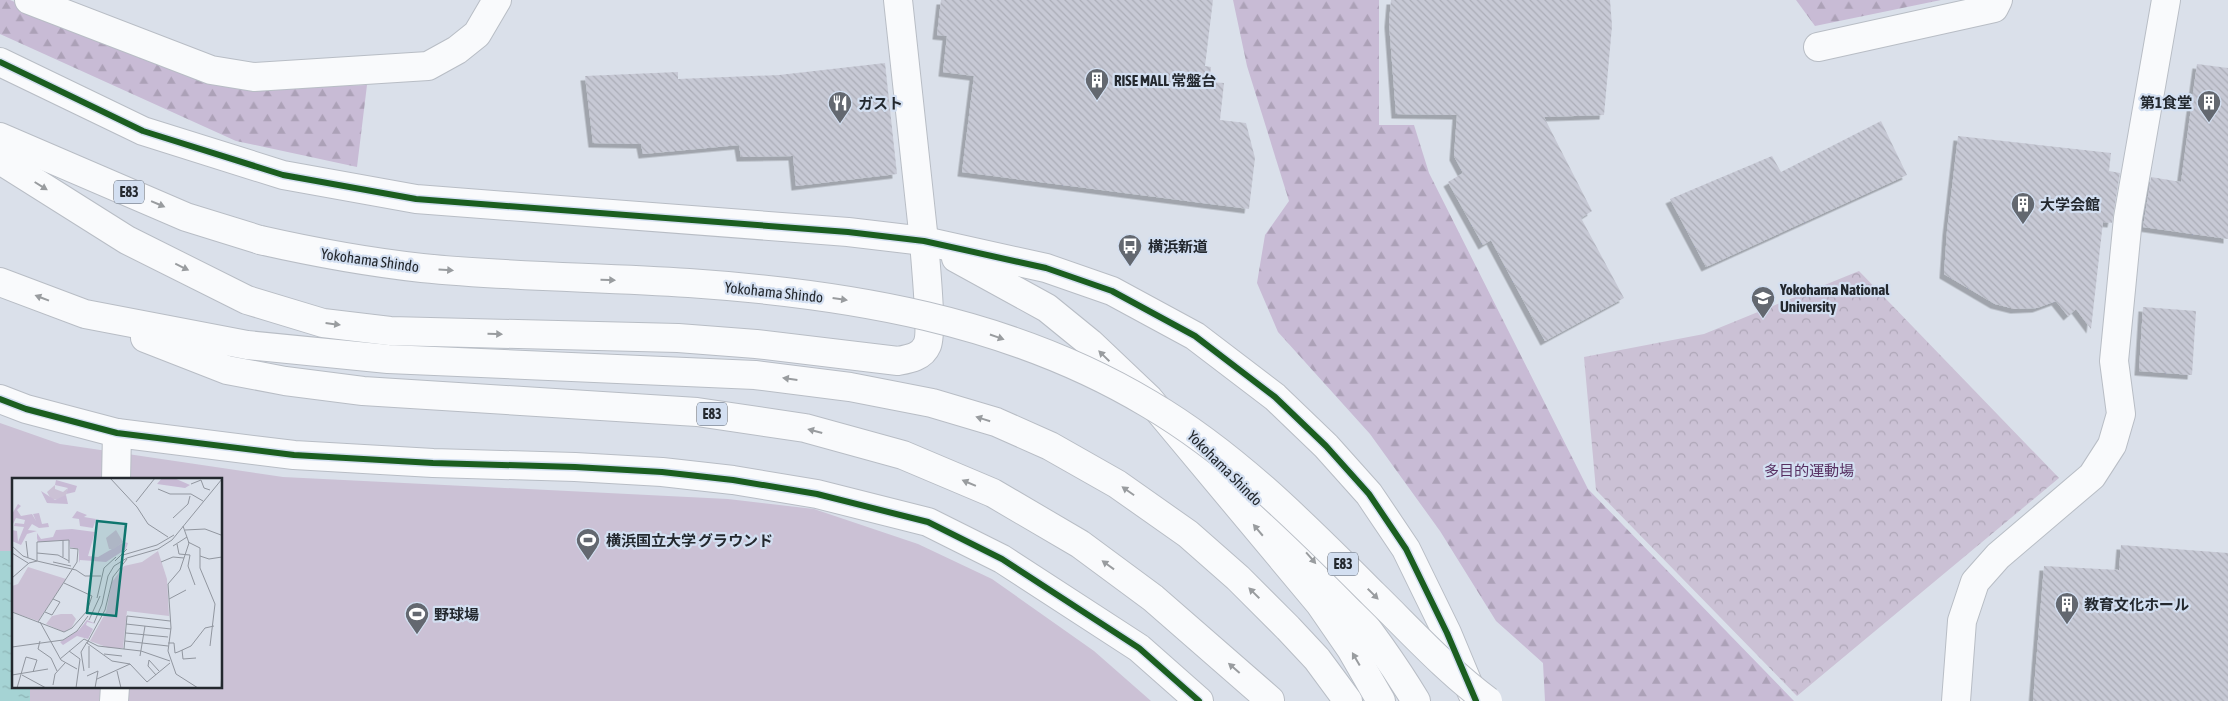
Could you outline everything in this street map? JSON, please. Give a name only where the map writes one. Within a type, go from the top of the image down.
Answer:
[{"type":"main road","points":[[29,0],[211,70],[254,77],[428,66],[457,50],[477,34],[497,0]]},
{"type":"main road","points":[[0,160],[127,240],[247,300],[323,323],[390,331],[678,338],[756,344],[898,362],[915,358],[927,345],[929,328],[924,240],[898,0]]},
{"type":"main road","points":[[1818,47],[1994,8],[1998,0]]},
{"type":"main road","points":[[1956,701],[1962,621],[1975,582],[1998,556],[2092,476],[2112,445],[2121,414],[2114,361],[2128,218],[2166,0]]},
{"type":"main road","points":[[0,62],[144,131],[283,175],[416,199],[848,232],[924,240],[1046,268],[1112,291],[1195,336],[1275,397],[1326,446],[1369,494],[1406,549],[1447,633],[1476,701]]},
{"type":"main road","name":"Yokohama Shindo","points":[[0,137],[186,217],[260,240],[322,254],[422,268],[771,290],[880,305],[957,324],[1037,350],[1082,369],[1145,401],[1194,434],[1244,483],[1344,597],[1394,665],[1416,701]]},
{"type":"main road","points":[[924,240],[1047,308],[1090,343],[1149,399],[1320,604],[1350,649],[1380,701]]},
{"type":"main road","name":"E83","points":[[0,282],[228,370],[285,381],[363,391],[698,412],[804,428],[903,455],[993,493],[1080,544],[1153,598],[1270,700]]},
{"type":"main road","name":"E83","points":[[84,314],[247,345],[388,358],[755,375],[850,387],[932,403],[996,422],[1050,446],[1125,489],[1188,534],[1238,578],[1317,659],[1343,698]]},
{"type":"main road","points":[[0,399],[26,409],[117,433],[294,455],[433,463],[575,467],[662,472],[733,480],[817,494],[928,522],[1002,559],[1139,648],[1199,701]]},
{"type":"main road","points":[[116,478],[117,433]]},
{"type":"main road","name":"E83","points":[[1194,434],[1235,464],[1268,492],[1419,639],[1488,701]]},
{"type":"main road","points":[[114,701],[115,688]]},
{"type":"green space","points":[[0,0],[10,0],[174,69],[284,88],[367,85],[357,167],[236,141],[0,34]]},
{"type":"green space","points":[[1233,0],[1379,0],[1379,125],[1414,125],[1429,173],[1588,489],[1794,701],[1545,701],[1543,663],[1496,621],[1440,531],[1370,434],[1278,332],[1257,283],[1265,235],[1289,201],[1247,66]]},
{"type":"green space","points":[[1796,0],[1941,0],[1815,26]]},
{"type":"green space","name":"多目的運動場","points":[[1859,271],[2059,478],[1797,696],[1596,490],[1584,357],[1704,334]]},
{"type":"green space","name":"横浜国立大学 グラウンド","points":[[0,423],[60,444],[283,477],[728,499],[814,509],[918,544],[992,579],[1094,651],[1151,701],[0,701]]},
{"type":"water","points":[[0,551],[12,551],[12,688],[30,688],[30,701],[0,701]]},
{"type":"building","name":"RISE MALL 常盤台","points":[[941,0],[1213,0],[1205,66],[1211,67],[1209,82],[1224,83],[1220,120],[1246,123],[1255,158],[1249,209],[962,172],[974,76],[943,72],[947,36],[937,35]]},
{"type":"building","points":[[1391,0],[1610,0],[1612,26],[1604,115],[1544,117],[1592,211],[1581,218],[1624,298],[1545,341],[1491,240],[1483,245],[1448,182],[1463,173],[1454,156],[1457,115],[1396,114],[1389,23]]},
{"type":"building","points":[[885,63],[897,174],[796,186],[793,156],[741,157],[739,145],[643,154],[641,144],[593,143],[585,76],[678,72],[678,79],[779,75]]},
{"type":"building","name":"第1食堂","points":[[2197,64],[2228,68],[2228,239],[2143,227],[2151,177],[2181,182]]},
{"type":"building","points":[[1881,121],[1907,175],[1706,267],[1670,199],[1772,156],[1781,172]]},
{"type":"building","name":"大学会館","points":[[1958,136],[2111,153],[2109,171],[2120,173],[2112,223],[2103,222],[2091,329],[2076,309],[2068,316],[2056,301],[2037,308],[2015,309],[1995,304],[1944,274]]},
{"type":"building","points":[[2143,307],[2196,311],[2192,375],[2139,371]]},
{"type":"building","name":"教育文化ホール","points":[[2121,545],[2228,553],[2228,701],[2033,701],[2044,566],[2119,570]]},
{"type":"cycle path","points":[[0,62],[143,131],[283,175],[416,199],[848,232],[924,241],[1046,268],[1112,291],[1195,336],[1275,397],[1326,446],[1369,494],[1406,549],[1447,633],[1476,701]]},
{"type":"cycle path","points":[[0,399],[26,409],[117,433],[294,455],[433,463],[575,467],[662,472],[733,480],[817,494],[928,522],[1002,559],[1139,648],[1199,701]]},
{"type":"place","name":"RISE MALL 常盤台","points":[[1097,101]]},
{"type":"place","name":"第1食堂","points":[[2209,123]]},
{"type":"place","name":"ガスト","points":[[840,124]]},
{"type":"place","name":"大学会館","points":[[2023,225]]},
{"type":"place","name":"横浜新道","points":[[1130,267]]},
{"type":"place","name":"Yokohama National University","points":[[1763,319]]},
{"type":"place","name":"横浜国立大学 グラウンド","points":[[588,561]]},
{"type":"place","name":"教育文化ホール","points":[[2067,625]]},
{"type":"place","name":"野球場","points":[[417,635]]}]
